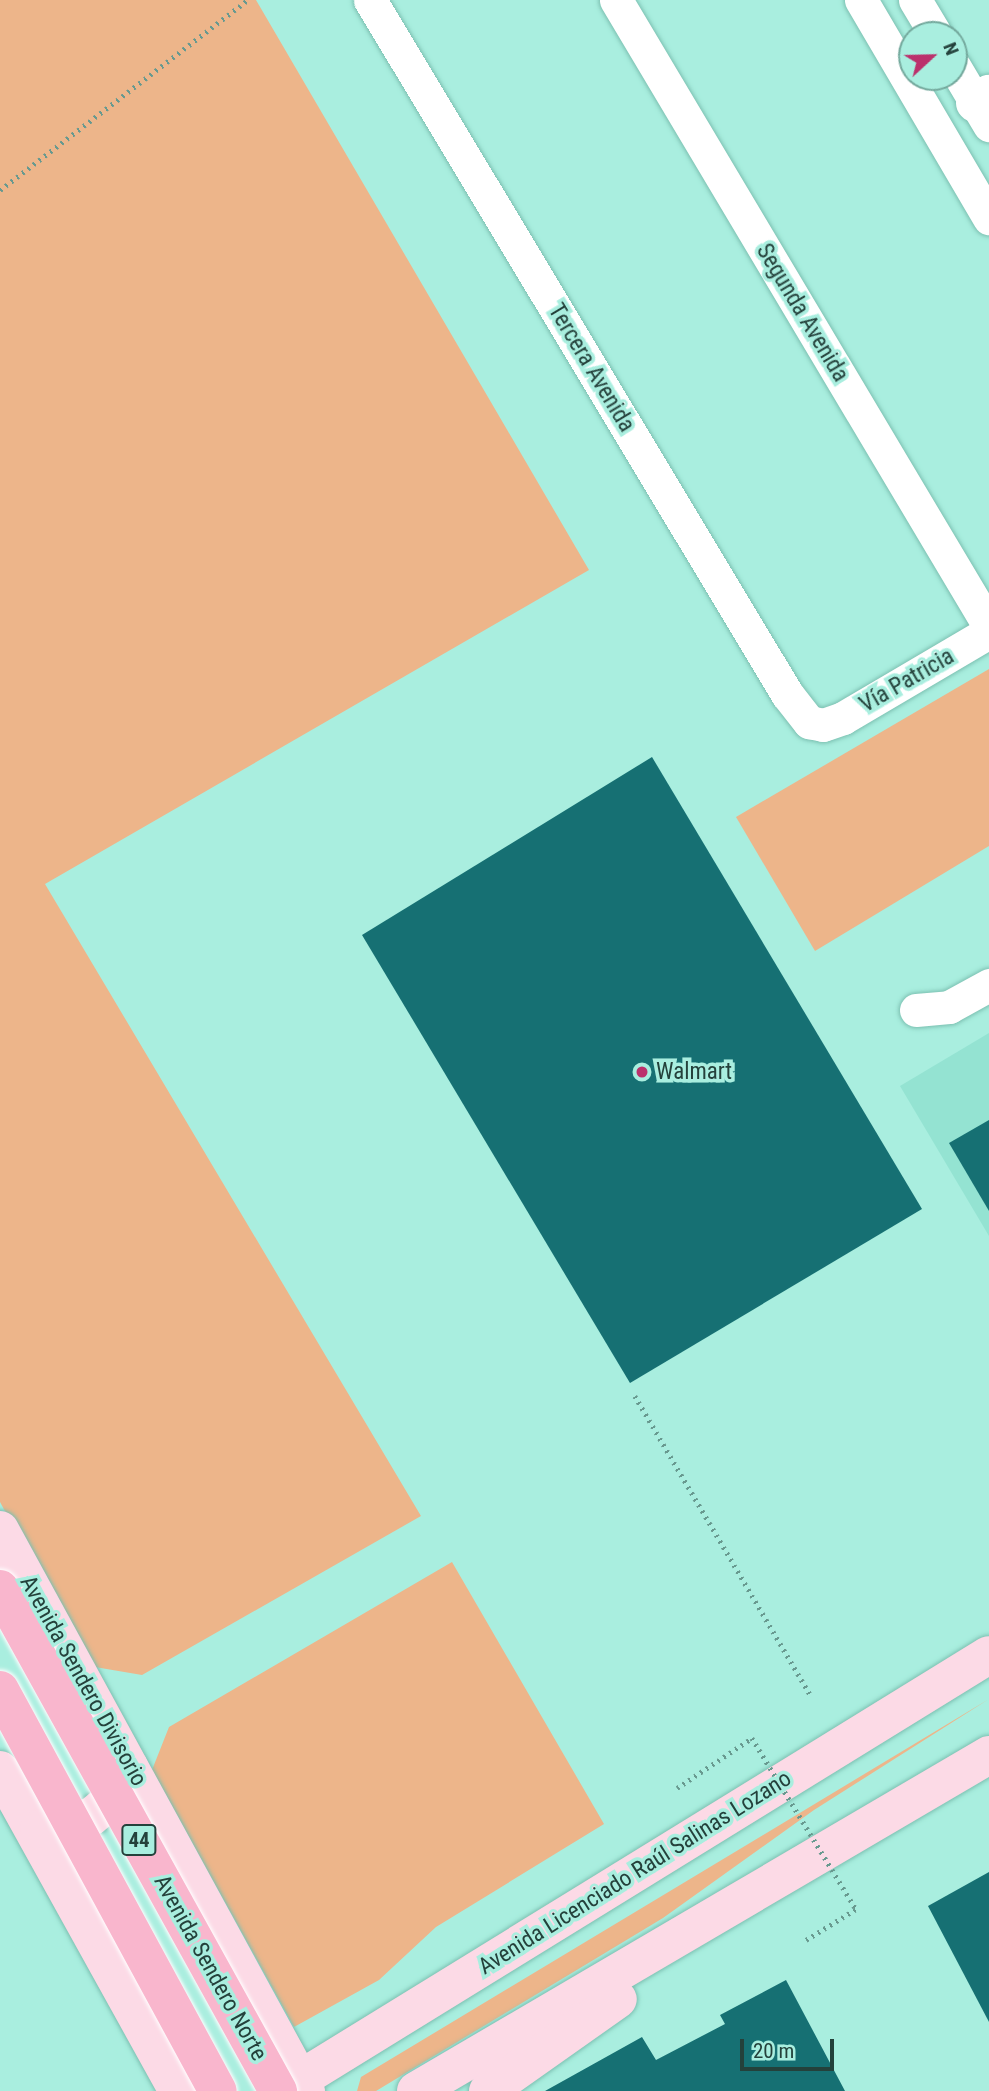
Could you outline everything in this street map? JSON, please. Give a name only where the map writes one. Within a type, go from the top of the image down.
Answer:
[{"type":"main road","name":"Avenida Sendero Divisorio","points":[[0,1530],[129,1767],[291,2088]]},
{"type":"main road","name":"Avenida Sendero Norte","points":[[0,1588],[291,2088]]},
{"type":"main road","name":"Avenida Licenciado Raúl Salinas Lozano","points":[[291,2088],[989,1656]]},
{"type":"main road","name":"44","points":[[0,1690],[218,2091]]},
{"type":"main road","points":[[416,2091],[989,1755]]},
{"type":"main road","points":[[33,1830],[91,1816],[116,1796],[129,1767]]},
{"type":"main road","points":[[0,1770],[174,2088]]},
{"type":"main road","points":[[488,2091],[619,1998],[680,1937]]},
{"type":"street","name":"Tercera Avenida","points":[[370,0],[787,694],[809,722],[823,724]]},
{"type":"street","name":"Segunda Avenida","points":[[616,0],[989,626]]},
{"type":"street","points":[[861,0],[989,218]]},
{"type":"street","points":[[915,0],[928,21]]},
{"type":"street","points":[[968,85],[984,107]]},
{"type":"street","name":"Vía Patricia","points":[[823,724],[843,718],[989,632]]},
{"type":"street","points":[[916,1010],[949,1007],[989,985]]},
{"type":"path","points":[[0,190],[248,0]]},
{"type":"path","points":[[635,1396],[811,1696]]},
{"type":"path","points":[[677,1788],[752,1738],[856,1909],[806,1940]]},
{"type":"shaded area","points":[[0,0],[256,0],[589,570],[45,884],[421,1516],[142,1675],[89,1666],[0,1502]]},
{"type":"shaded area","points":[[989,669],[989,846],[815,951],[736,817]]},
{"type":"shaded area","points":[[989,1033],[989,1236],[900,1086]]},
{"type":"shaded area","points":[[452,1562],[604,1824],[436,1927],[379,1980],[294,2027],[152,1770],[169,1727]]},
{"type":"shaded area","points":[[989,1699],[814,1810],[663,1918],[376,2091],[357,2091],[361,2077]]},
{"type":"building","name":"Walmart","points":[[652,757],[922,1209],[630,1383],[362,935]]},
{"type":"building","points":[[989,1120],[989,1211],[949,1143]]},
{"type":"building","points":[[989,1872],[989,2022],[928,1906]]},
{"type":"building","points":[[786,1980],[845,2091],[545,2091],[642,2037],[656,2060],[725,2024],[720,2015]]},
{"type":"place","name":"Walmart","points":[[642,1072]]}]
